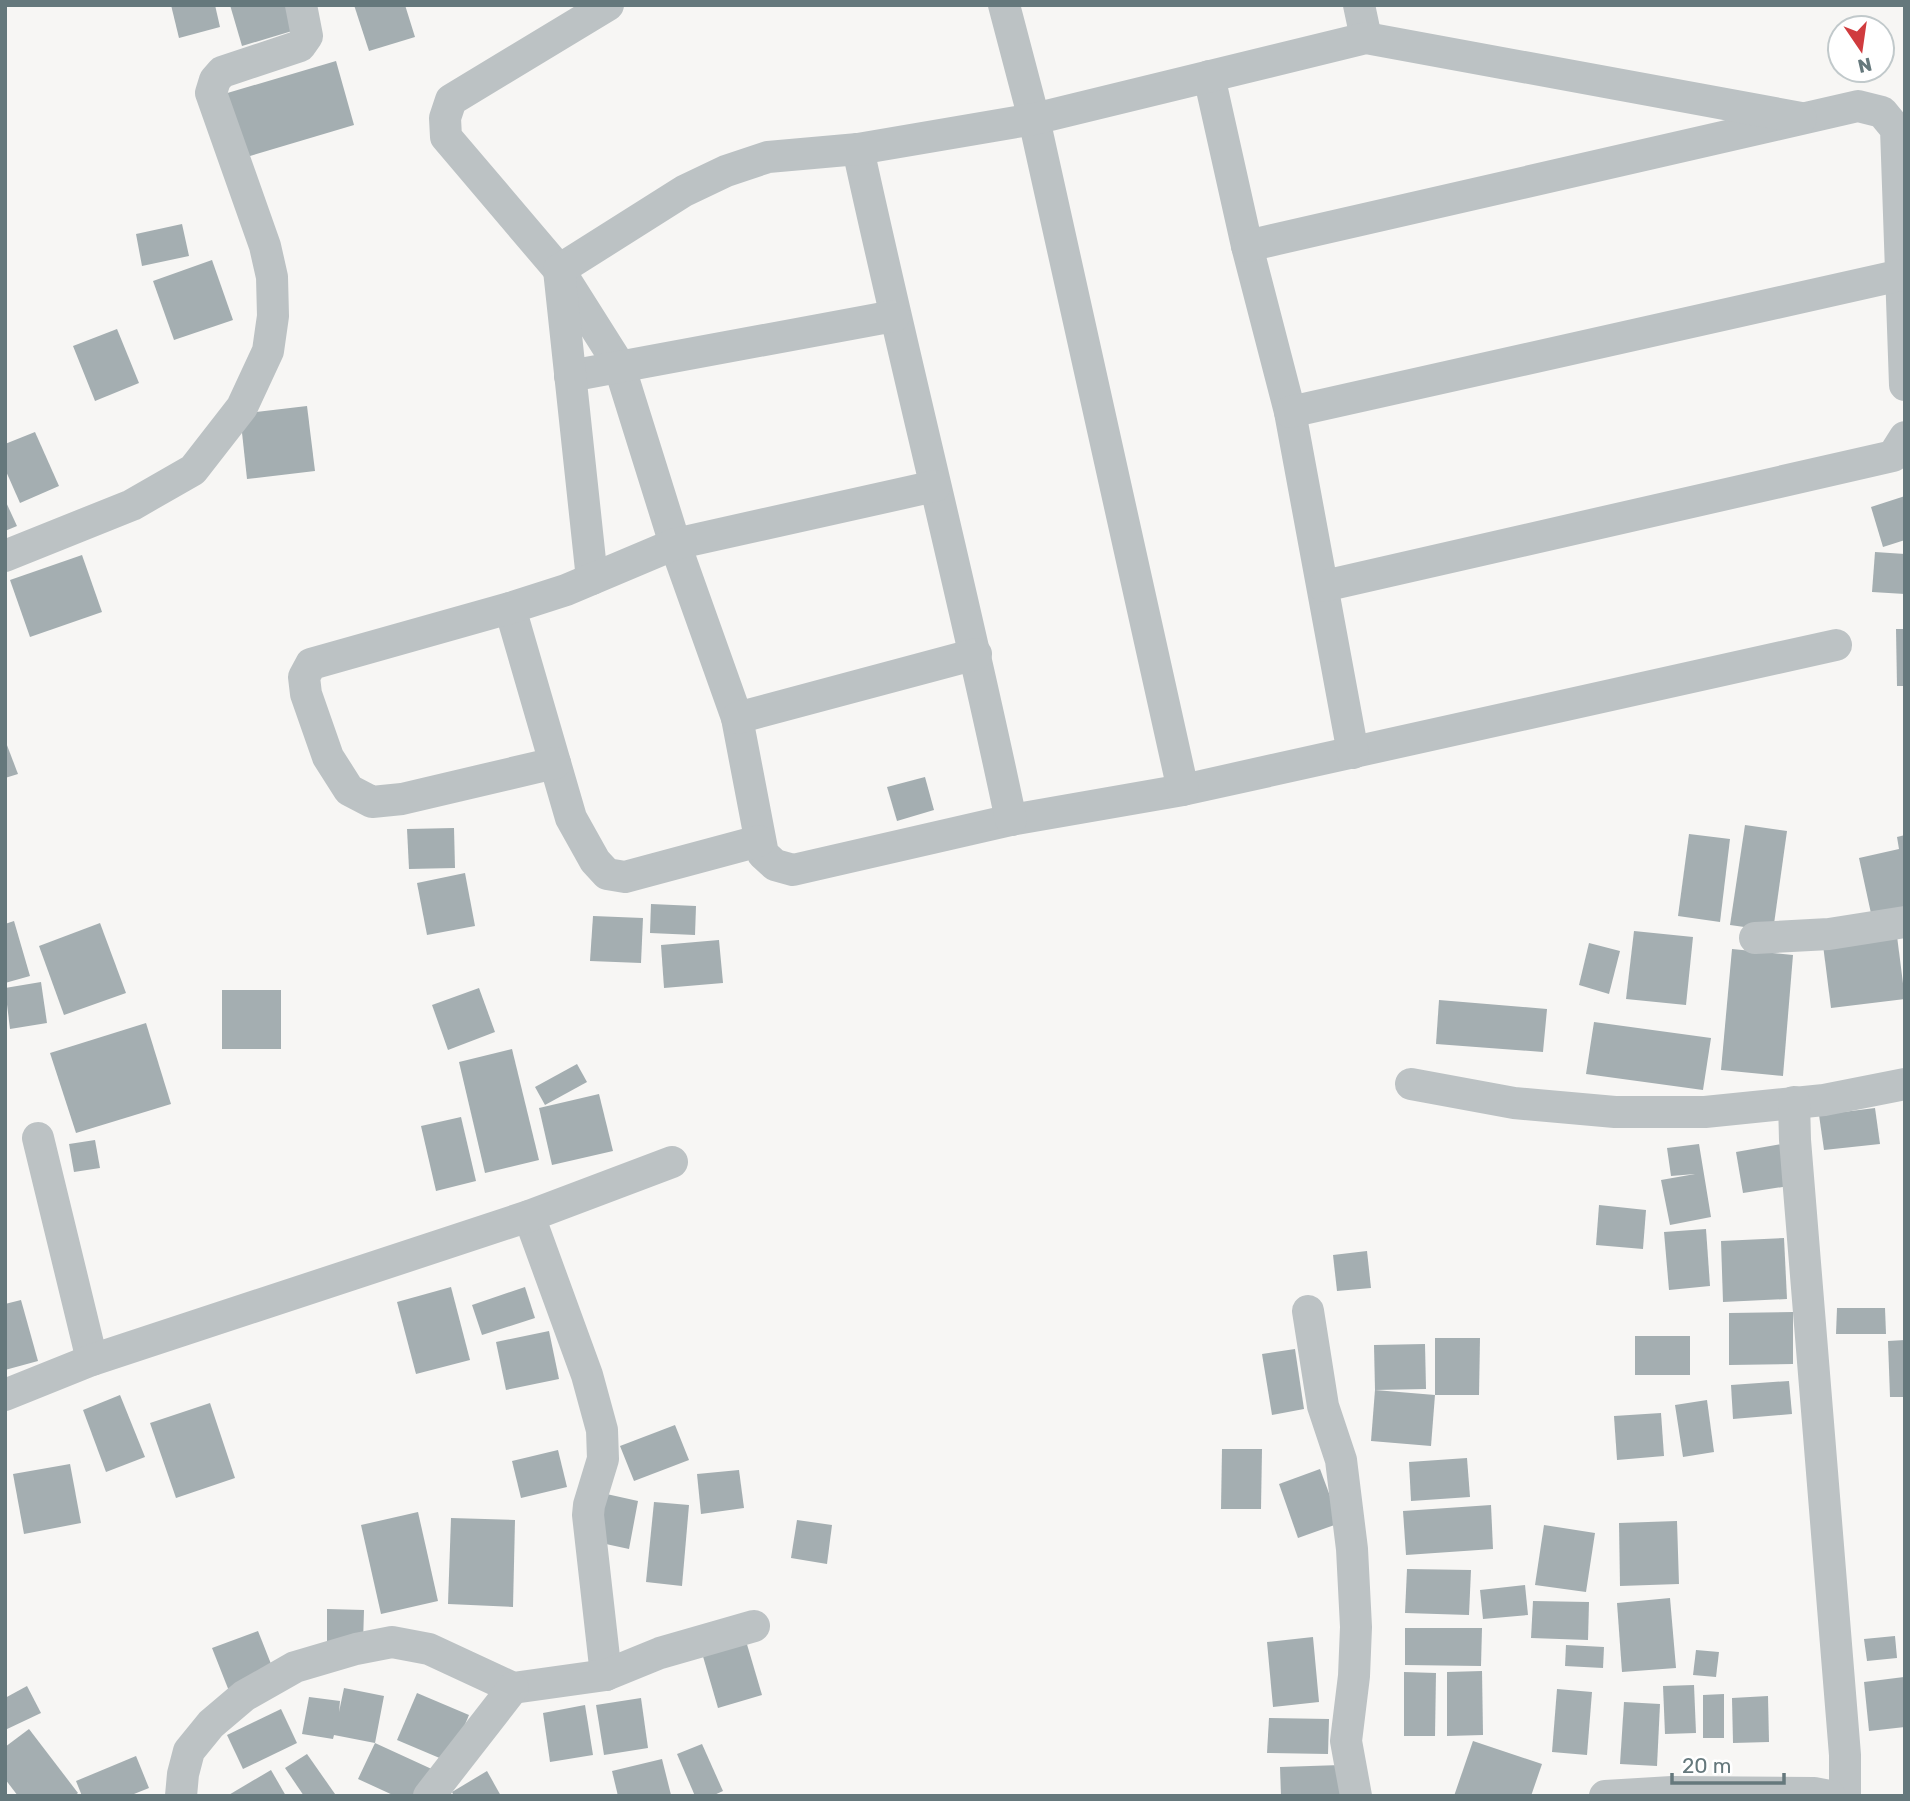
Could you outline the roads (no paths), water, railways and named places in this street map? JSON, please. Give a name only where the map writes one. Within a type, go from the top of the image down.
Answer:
[{"type":"street","points":[[5,556],[132,505],[193,470],[242,407],[268,351],[273,316],[272,278],[265,246],[211,93],[215,80],[222,72],[300,46],[307,36],[301,5]]},
{"type":"street","points":[[608,5],[452,100],[445,118],[446,137],[559,270],[619,365],[675,544],[737,718],[763,854],[775,865],[793,870],[1011,820],[1183,790],[1836,645]]},
{"type":"street","points":[[1004,5],[1034,119],[1183,790]]},
{"type":"street","points":[[1359,5],[1366,38]]},
{"type":"street","points":[[559,270],[684,191],[726,171],[768,157],[858,149],[1034,119],[1366,38],[1801,118]]},
{"type":"street","points":[[1209,76],[1247,246],[1290,412],[1353,753]]},
{"type":"street","points":[[1247,246],[1858,106],[1882,112],[1896,129],[1905,385]]},
{"type":"street","points":[[858,149],[894,316],[976,654],[1011,820]]},
{"type":"street","points":[[559,270],[592,579]]},
{"type":"street","points":[[1290,412],[1901,275]]},
{"type":"street","points":[[570,376],[894,316]]},
{"type":"street","points":[[1324,586],[1893,456],[1905,437]]},
{"type":"street","points":[[555,763],[402,799],[372,802],[349,790],[328,757],[306,694],[304,677],[311,664],[566,590],[675,544],[935,486]]},
{"type":"street","points":[[510,608],[571,818],[595,861],[607,874],[625,877],[759,841]]},
{"type":"street","points":[[737,718],[976,654]]},
{"type":"street","points":[[1755,938],[1829,934],[1905,922]]},
{"type":"street","points":[[1411,1084],[1514,1103],[1615,1112],[1705,1112],[1824,1100],[1905,1084]]},
{"type":"street","points":[[1794,1102],[1845,1755],[1845,1796]]},
{"type":"street","points":[[38,1138],[92,1360]]},
{"type":"street","points":[[5,1395],[92,1360],[529,1216],[672,1161]]},
{"type":"street","points":[[529,1216],[587,1375],[602,1430],[603,1459],[588,1515],[606,1675]]},
{"type":"street","points":[[1308,1311],[1323,1406],[1341,1460],[1352,1549],[1356,1627],[1354,1676],[1346,1741],[1356,1796]]},
{"type":"street","points":[[181,1796],[189,1751],[211,1724],[244,1696],[295,1667],[356,1649],[392,1642],[429,1649],[513,1688],[606,1675],[660,1653],[754,1626]]},
{"type":"street","points":[[429,1796],[513,1688]]},
{"type":"street","points":[[1605,1796],[1814,1793],[1829,1796]]}]
